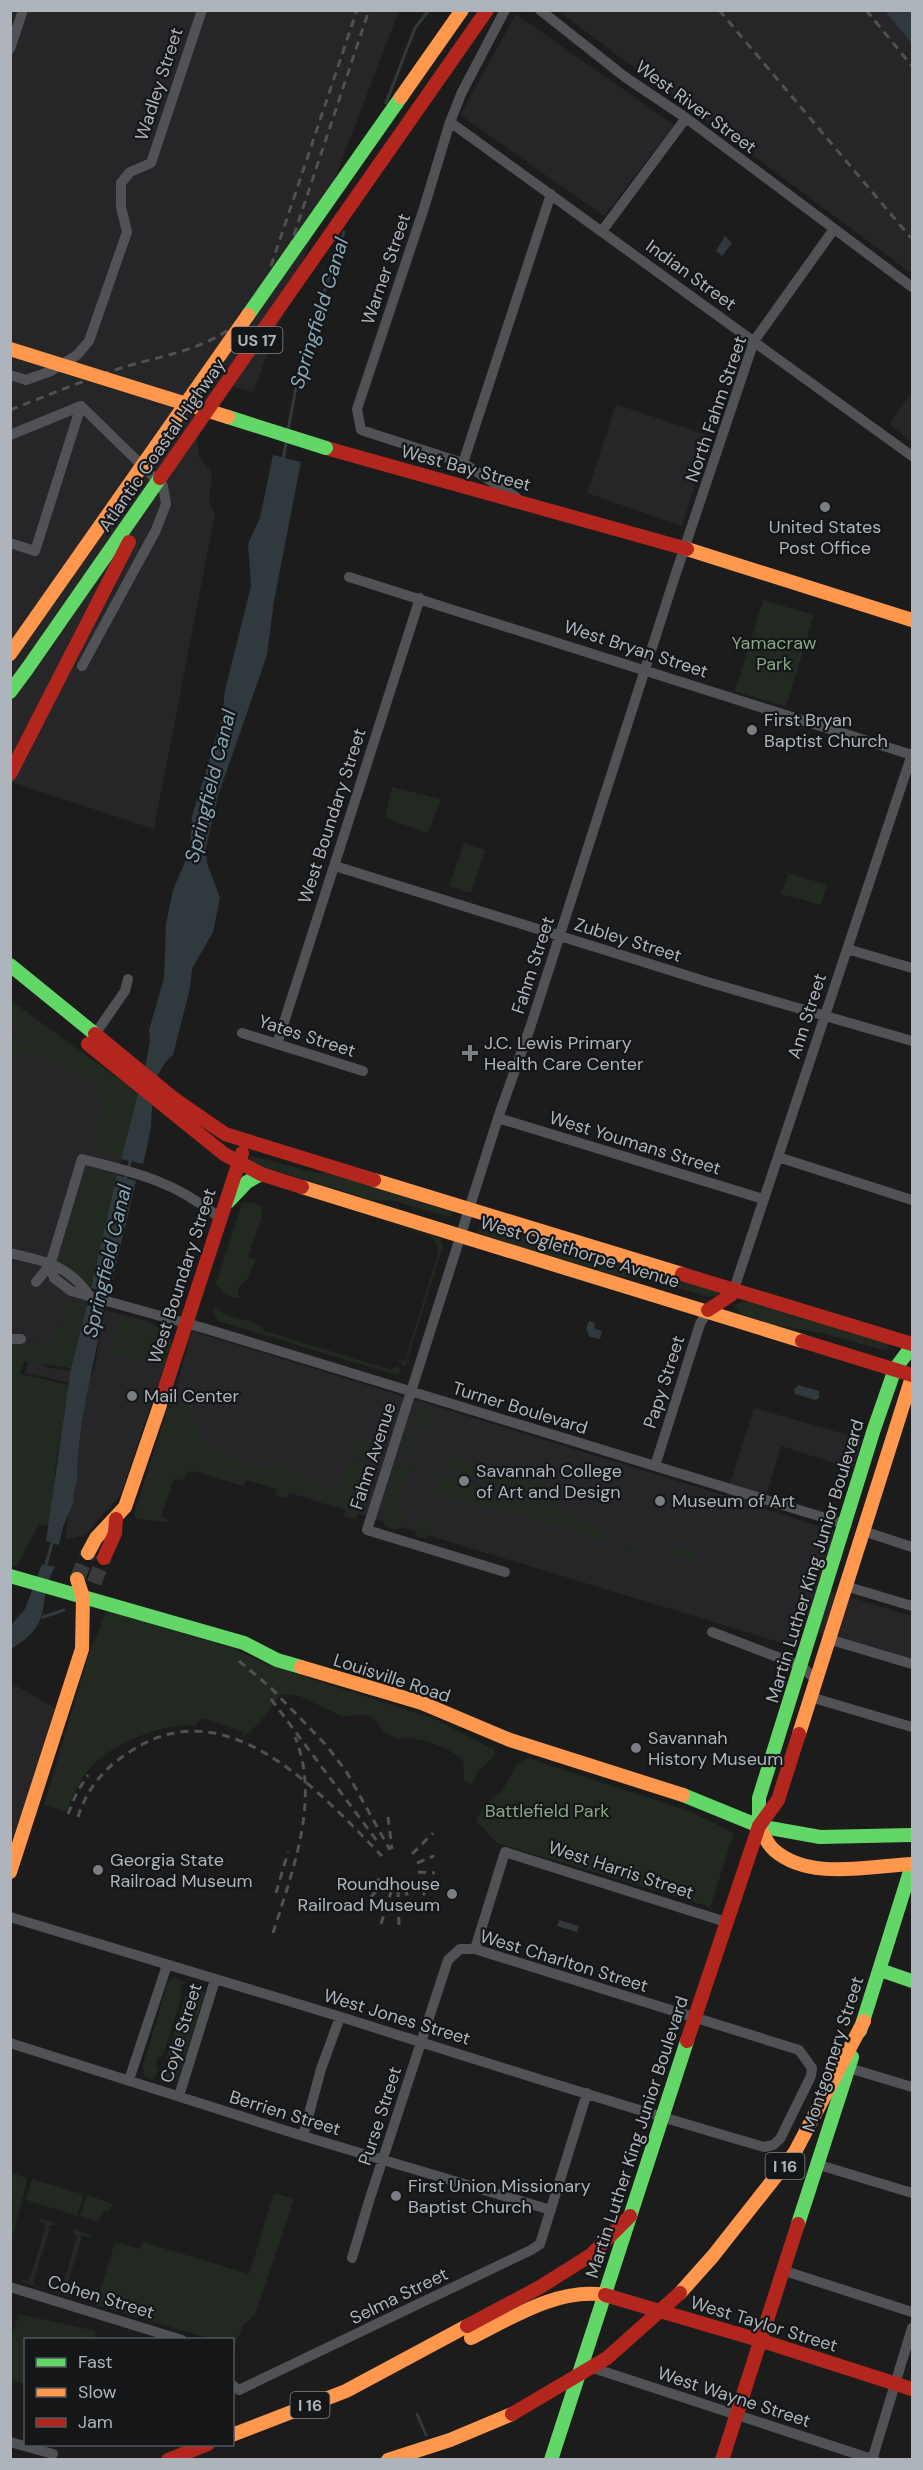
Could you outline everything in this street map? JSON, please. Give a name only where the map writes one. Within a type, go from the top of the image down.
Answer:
[{"type":"main road","name":"Atlantic Coastal Highway","points":[[10,654],[462,10]]},
{"type":"main road","name":"Atlantic Coastal Highway","points":[[10,692],[487,10]]},
{"type":"main road","name":"West Bay Street","points":[[10,349],[326,448],[685,548],[912,620]]},
{"type":"main road","points":[[10,774],[104,587],[168,468]]},
{"type":"main road","points":[[10,965],[91,1039],[171,1104]]},
{"type":"main road","points":[[10,983],[91,1039]]},
{"type":"main road","name":"West Oglethorpe Avenue","points":[[171,1104],[225,1134],[246,1141],[912,1345]]},
{"type":"main road","name":"West Oglethorpe Avenue","points":[[171,1104],[224,1154],[261,1174],[708,1310],[912,1376]]},
{"type":"main road","name":"West Boundary Street","points":[[165,1388],[246,1141]]},
{"type":"main road","points":[[222,1212],[247,1182],[261,1174]]},
{"type":"main road","points":[[708,1310],[731,1295],[734,1289]]},
{"type":"main road","name":"Martin Luther King Junior Boulevard","points":[[759,1826],[759,1798],[845,1524],[895,1369],[912,1345]]},
{"type":"main road","name":"Martin Luther King Junior Boulevard","points":[[551,2460],[694,2018],[759,1826],[778,1800],[912,1376]]},
{"type":"main road","points":[[88,1553],[94,1538],[116,1519],[125,1507],[132,1492],[160,1404]]},
{"type":"main road","points":[[104,1558],[114,1533],[116,1519]]},
{"type":"main road","name":"Louisville Road","points":[[10,1576],[244,1643],[277,1660],[422,1703],[510,1740],[704,1802],[759,1826],[820,1837],[912,1835]]},
{"type":"main road","points":[[10,1872],[82,1649],[83,1597],[77,1579]]},
{"type":"main road","points":[[83,1597],[94,1583]]},
{"type":"main road","points":[[759,1826],[772,1849],[790,1861],[831,1868],[912,1864]]},
{"type":"main road","name":"Montgomery Street","points":[[722,2460],[864,2021],[912,1864]]},
{"type":"main road","points":[[880,1970],[912,1981]]},
{"type":"main road","name":"I 16","points":[[388,2460],[450,2440],[512,2414],[580,2370],[607,2358],[680,2294],[795,2152],[864,2021]]},
{"type":"main road","name":"I 16","points":[[234,2434],[346,2391],[540,2287],[591,2255],[630,2216]]},
{"type":"main road","name":"West Taylor Street","points":[[386,2370],[458,2344],[560,2297],[598,2292],[912,2389]]},
{"type":"main road","points":[[168,2460],[205,2446]]},
{"type":"street","points":[[10,49],[23,10]]},
{"type":"street","name":"Wadley Street","points":[[10,375],[26,380],[51,370],[77,355],[89,341],[127,232],[121,207],[121,183],[130,172],[151,163],[201,10]]},
{"type":"street","name":"Warner Street","points":[[463,463],[362,430],[357,409],[450,122],[462,92],[505,10]]},
{"type":"street","name":"West River Street","points":[[540,10],[626,77],[686,118],[912,287]]},
{"type":"street","points":[[602,231],[686,118]]},
{"type":"street","name":"Indian Street","points":[[450,122],[912,456]]},
{"type":"street","points":[[526,503],[463,463],[551,194]]},
{"type":"street","name":"North Fahm Street","points":[[685,548],[754,341],[834,229]]},
{"type":"street","points":[[10,435],[81,406]]},
{"type":"street","points":[[10,543],[35,551],[81,406]]},
{"type":"street","points":[[81,406],[163,486],[166,504],[156,530],[82,666]]},
{"type":"street","name":"Fahm Street","points":[[411,1391],[685,548]]},
{"type":"street","name":"West Bryan Street","points":[[349,577],[912,755]]},
{"type":"street","name":"West Boundary Street","points":[[277,1044],[420,598]]},
{"type":"street","name":"Ann Street","points":[[734,1289],[912,755]]},
{"type":"street","name":"Zubley Street","points":[[335,866],[711,983],[912,1041]]},
{"type":"street","points":[[847,949],[912,968]]},
{"type":"street","points":[[91,1039],[125,992],[128,979]]},
{"type":"street","name":"Yates Street","points":[[242,1033],[363,1071]]},
{"type":"street","name":"West Youmans Street","points":[[498,1118],[763,1199]]},
{"type":"street","points":[[778,1157],[912,1200]]},
{"type":"street","points":[[36,1281],[50,1265],[82,1159],[169,1184],[222,1212]]},
{"type":"street","points":[[10,1253],[40,1259],[50,1265]]},
{"type":"street","name":"Turner Boulevard","points":[[50,1265],[61,1267],[78,1279],[89,1295],[107,1301],[185,1322],[845,1524]]},
{"type":"street","name":"Papy Street","points":[[655,1466],[700,1324],[708,1310]]},
{"type":"street","name":"Fahm Avenue","points":[[411,1391],[366,1530],[505,1572]]},
{"type":"street","points":[[863,1531],[912,1547]]},
{"type":"street","points":[[845,1586],[912,1606]]},
{"type":"street","points":[[712,1632],[801,1666],[816,1680]]},
{"type":"street","points":[[828,1639],[912,1664]]},
{"type":"street","points":[[810,1697],[912,1727]]},
{"type":"street","name":"West Harris Street","points":[[475,1949],[506,1852],[726,1922]]},
{"type":"street","name":"West Jones Street","points":[[10,1917],[764,2147],[773,2145]]},
{"type":"street","name":"West Charlton Street","points":[[441,1985],[448,1960],[460,1949],[475,1949],[799,2050],[812,2068],[811,2076],[780,2139],[773,2145]]},
{"type":"street","name":"Coyle Street","points":[[129,2080],[167,1965]]},
{"type":"street","name":"Coyle Street","points":[[179,2096],[215,1980]]},
{"type":"street","name":"Purse Street","points":[[352,2258],[441,1985]]},
{"type":"street","points":[[303,2136],[321,2069],[340,2017]]},
{"type":"street","name":"Berrien Street","points":[[10,2043],[303,2136],[551,2210]]},
{"type":"street","points":[[849,2068],[912,2087]]},
{"type":"street","name":"Selma Street","points":[[235,2388],[540,2244],[587,2093]]},
{"type":"street","points":[[816,2164],[912,2193]]},
{"type":"street","points":[[782,2270],[912,2312]]},
{"type":"street","name":"Cohen Street","points":[[10,2287],[176,2338]]},
{"type":"street","points":[[873,2459],[912,2328]]},
{"type":"street","name":"West Wayne Street","points":[[580,2370],[735,2415],[873,2459]]},
{"type":"street","points":[[24,2446],[53,2454]]},
{"type":"shaded area","points":[[11,11],[399,11],[253,392],[233,387],[197,438],[199,457],[212,472],[209,502],[215,514],[154,829],[11,782]]},
{"type":"shaded area","points":[[558,11],[885,11],[912,44],[912,274]]},
{"type":"shaded area","points":[[516,14],[674,125],[604,216],[460,115]]},
{"type":"shaded area","points":[[912,392],[912,442],[889,424]]},
{"type":"shaded area","points":[[616,404],[710,436],[682,526],[587,493]]},
{"type":"shaded area","points":[[10,1000],[138,1093],[76,1342],[11,1343]]},
{"type":"shaded area","name":"Savannah College of Art and Design","points":[[105,1310],[150,1322],[171,1335],[172,1347],[157,1388],[175,1391],[192,1331],[726,1496],[754,1408],[862,1439],[853,1469],[781,1446],[762,1508],[837,1532],[819,1588],[912,1616],[912,1662],[801,1627],[795,1647],[158,1453],[172,1406],[152,1401],[121,1494],[85,1535],[65,1540],[88,1387],[25,1373],[28,1363],[11,1345],[22,1344],[45,1367],[93,1375]]},
{"type":"shaded area","points":[[11,1683],[55,1708],[11,1852]]},
{"type":"green space","name":"Yamacraw Park","points":[[763,600],[814,615],[786,707],[735,691]]},
{"type":"green space","points":[[392,787],[441,799],[428,833],[385,818]]},
{"type":"green space","points":[[464,843],[485,850],[471,893],[449,886]]},
{"type":"green space","points":[[789,873],[827,885],[821,905],[780,894]]},
{"type":"green space","points":[[11,1001],[138,1093],[121,1159],[90,1150],[101,1109],[100,1095],[95,1087],[74,1071],[46,1058],[32,1054],[11,1055],[11,1041],[18,1030],[16,1025],[11,1023]]},
{"type":"green space","points":[[248,1157],[317,1173],[337,1172],[453,1211],[452,1216],[390,1200],[372,1200],[257,1165]]},
{"type":"green space","points":[[92,1168],[117,1175],[91,1288],[69,1267],[61,1263],[60,1259],[86,1170]]},
{"type":"green space","points":[[242,1203],[252,1203],[262,1207],[261,1219],[248,1257],[256,1260],[246,1281],[238,1288],[238,1295],[241,1298],[237,1298],[221,1290],[216,1284]]},
{"type":"green space","points":[[381,1220],[440,1238],[443,1246],[405,1367],[397,1360],[405,1361],[438,1250],[435,1241],[429,1236]]},
{"type":"green space","points":[[481,1225],[546,1243],[571,1245],[713,1288],[720,1295],[709,1297],[647,1279],[619,1277],[486,1236],[478,1232]]},
{"type":"green space","points":[[51,1292],[66,1299],[59,1327],[63,1328],[69,1300],[87,1305],[71,1368],[24,1361],[20,1374],[69,1385],[56,1464],[50,1523],[43,1526],[39,1524],[17,1567],[10,1565],[10,1343],[52,1342],[63,1299],[54,1301]]},
{"type":"green space","points":[[751,1300],[889,1344],[887,1351],[822,1333],[768,1324],[739,1313],[734,1305]]},
{"type":"green space","points":[[215,1306],[226,1315],[254,1323],[265,1331],[392,1370],[397,1366],[402,1372],[392,1374],[218,1321],[213,1312]]},
{"type":"green space","points":[[120,1317],[149,1323],[170,1336],[171,1347],[164,1365],[109,1353]]},
{"type":"green space","points":[[188,1397],[192,1399],[188,1413],[192,1414],[192,1421],[199,1423],[197,1441],[227,1450],[225,1457],[268,1469],[270,1463],[300,1472],[299,1477],[338,1489],[349,1459],[374,1467],[369,1482],[346,1495],[351,1504],[364,1497],[356,1519],[344,1516],[346,1508],[290,1491],[287,1498],[275,1495],[277,1488],[247,1480],[243,1486],[193,1471],[187,1472],[183,1480],[174,1479],[161,1517],[168,1519],[168,1522],[137,1519],[134,1514],[168,1407],[177,1408],[179,1401],[187,1403]]},
{"type":"green space","points":[[416,1406],[416,1414],[404,1452],[401,1451]]},
{"type":"green space","points":[[419,1408],[435,1413],[431,1427],[422,1426],[413,1454],[421,1461],[406,1457],[419,1418]]},
{"type":"green space","points":[[356,1439],[380,1447],[375,1463],[350,1455]]},
{"type":"green space","points":[[452,1457],[563,1491],[559,1505],[448,1469]]},
{"type":"green space","points":[[407,1463],[419,1466],[417,1468],[410,1466],[397,1508],[405,1515],[402,1527],[394,1530],[385,1525],[381,1514],[396,1466]]},
{"type":"green space","points":[[432,1471],[557,1509],[581,1522],[604,1529],[603,1537],[645,1551],[645,1554],[501,1509],[500,1511],[477,1504],[475,1507],[440,1495],[442,1486],[434,1511],[430,1510],[440,1476]]},
{"type":"green space","points":[[420,1517],[432,1521],[426,1539],[418,1537],[415,1532]]},
{"type":"green space","points":[[670,1545],[695,1553],[693,1562],[668,1554]]},
{"type":"green space","points":[[111,1612],[232,1648],[269,1665],[435,1719],[494,1749],[495,1755],[477,1773],[473,1784],[464,1781],[463,1760],[440,1746],[422,1740],[396,1739],[383,1731],[373,1717],[361,1714],[344,1717],[299,1696],[281,1694],[261,1721],[244,1737],[241,1731],[202,1718],[195,1726],[167,1728],[137,1737],[109,1752],[88,1770],[66,1812],[44,1805],[92,1643],[95,1641],[105,1613]]},
{"type":"green space","name":"Battlefield Park","points":[[527,1758],[689,1811],[734,1833],[710,1907],[497,1843],[476,1821],[484,1806],[498,1793],[501,1793],[517,1764]]},
{"type":"green space","points":[[174,1978],[186,1982],[180,1987],[182,1996],[163,2056],[157,2058],[158,2071],[153,2080],[144,2076],[143,2065],[168,1982]]},
{"type":"green space","points":[[189,1983],[201,1987],[204,1994],[203,2000],[178,2078],[175,2082],[161,2083],[161,2074],[170,2067],[167,2057],[185,1997],[190,1992]]},
{"type":"green space","points":[[11,2172],[26,2178],[27,2181],[11,2241],[13,2210]]},
{"type":"green space","points":[[32,2179],[82,2194],[83,2198],[77,2216],[26,2200]]},
{"type":"green space","points":[[274,2193],[294,2199],[255,2315],[244,2324],[234,2346],[234,2338],[208,2338],[96,2305],[115,2242],[140,2249],[143,2242],[249,2274]]},
{"type":"green space","points":[[87,2195],[113,2204],[109,2211],[102,2212],[99,2222],[80,2216]]},
{"type":"green space","points":[[40,2218],[59,2225],[51,2225],[33,2283],[41,2288],[20,2281],[29,2281],[46,2225],[39,2222]]},
{"type":"green space","points":[[75,2229],[91,2235],[90,2237],[82,2236],[65,2293],[73,2296],[72,2298],[52,2291],[61,2291],[77,2236],[73,2233]]},
{"type":"green space","points":[[19,2314],[96,2331],[94,2338],[24,2338],[24,2384],[11,2380],[11,2339]]},
{"type":"water","points":[[885,11],[912,11],[912,44]]},
{"type":"water","points":[[725,236],[732,243],[722,256],[716,251]]},
{"type":"water","points":[[273,455],[301,462],[274,601],[267,655],[218,796],[206,847],[207,863],[220,898],[213,932],[192,969],[190,988],[173,1055],[161,1070],[154,1088],[151,1126],[143,1164],[121,1159],[146,1063],[150,1041],[149,1030],[164,978],[166,924],[173,890],[190,850],[192,816],[222,718],[225,690],[251,586],[248,544],[260,518]]},
{"type":"water","points":[[117,1175],[136,1181],[109,1293],[91,1288]]},
{"type":"water","points":[[87,1305],[104,1309],[83,1415],[74,1501],[63,1527],[59,1545],[46,1541],[71,1368]]},
{"type":"water","points":[[589,1321],[595,1323],[594,1328],[602,1331],[600,1339],[590,1337],[586,1329]]},
{"type":"water","points":[[798,1385],[819,1391],[819,1398],[816,1400],[795,1394],[794,1390]]},
{"type":"water","points":[[42,1564],[55,1567],[49,1580],[40,1620],[26,1639],[11,1649],[11,1625],[25,1609]]},
{"type":"water","points":[[559,1920],[579,1926],[577,1932],[557,1926]]},
{"type":"waterway","name":"Springfield Canal","points":[[386,103],[415,28],[429,10]]},
{"type":"waterway","name":"Springfield Canal","points":[[288,430],[300,366],[344,232]]},
{"type":"waterway","name":"Springfield Canal","points":[[283,460],[286,443]]},
{"type":"waterway","name":"Springfield Canal","points":[[125,1180],[131,1158]]},
{"type":"waterway","name":"Springfield Canal","points":[[45,1568],[53,1540]]},
{"type":"waterway","points":[[43,1617],[64,1610]]},
{"type":"waterway","points":[[417,2414],[426,2435]]},
{"type":"tunnel","points":[[77,1579],[88,1553]]},
{"type":"tunnel","points":[[94,1583],[104,1558]]},
{"type":"railway","points":[[271,266],[357,10]]},
{"type":"railway","points":[[10,410],[104,374],[207,342],[234,326],[251,310],[267,289],[291,244],[369,10]]},
{"type":"railway","points":[[719,10],[911,238]]},
{"type":"railway","points":[[866,10],[912,66]]},
{"type":"railway","points":[[239,1661],[270,1687],[326,1745],[346,1771],[390,1850]]},
{"type":"railway","points":[[271,1699],[377,1841]]},
{"type":"railway","points":[[78,1817],[86,1797],[98,1779],[122,1757],[167,1735],[202,1732],[237,1739],[270,1756],[301,1778],[382,1856]]},
{"type":"railway","points":[[273,1933],[295,1861],[304,1811],[305,1786],[302,1761],[295,1737]]},
{"type":"railway","points":[[68,1814],[77,1792],[88,1775]]},
{"type":"railway","points":[[388,1817],[392,1849]]},
{"type":"railway","points":[[412,1854],[433,1833]]},
{"type":"railway","points":[[276,1893],[288,1852]]},
{"type":"railway","points":[[417,1863],[434,1856]]},
{"type":"railway","points":[[418,1872],[435,1873]]},
{"type":"railway","points":[[364,1887],[380,1879]]},
{"type":"railway","points":[[371,1897],[383,1883]]},
{"type":"railway","points":[[413,1883],[425,1895]]},
{"type":"railway","points":[[405,1888],[410,1905]]},
{"type":"railway","points":[[381,1924],[392,1889]]},
{"type":"railway","points":[[398,1889],[399,1925]]},
{"type":"traffic: fast","points":[[248,315],[401,97]]},
{"type":"traffic: fast","points":[[228,417],[326,448]]},
{"type":"traffic: fast","points":[[27,669],[160,478]]},
{"type":"traffic: fast","points":[[10,692],[27,669]]},
{"type":"traffic: fast","points":[[10,965],[95,1034]]},
{"type":"traffic: fast","points":[[228,1202],[247,1182],[261,1174]]},
{"type":"traffic: fast","points":[[759,1826],[759,1798],[874,1429],[895,1369],[912,1346]]},
{"type":"traffic: fast","points":[[10,1576],[244,1643],[277,1660],[301,1667]]},
{"type":"traffic: fast","points":[[683,1795],[759,1826],[820,1837],[912,1835]]},
{"type":"traffic: fast","points":[[860,2031],[912,1865]]},
{"type":"traffic: fast","points":[[880,1970],[912,1981]]},
{"type":"traffic: fast","points":[[551,2460],[687,2041]]},
{"type":"traffic: fast","points":[[798,2224],[852,2057]]},
{"type":"traffic: slow","points":[[401,97],[462,10]]},
{"type":"traffic: slow","points":[[10,654],[248,315]]},
{"type":"traffic: slow","points":[[10,349],[228,417]]},
{"type":"traffic: slow","points":[[687,549],[912,620]]},
{"type":"traffic: slow","points":[[374,1180],[682,1274]]},
{"type":"traffic: slow","points":[[302,1187],[802,1341]]},
{"type":"traffic: slow","points":[[799,1734],[912,1377]]},
{"type":"traffic: slow","points":[[88,1553],[96,1538],[125,1507],[160,1405]]},
{"type":"traffic: slow","points":[[10,1872],[82,1649],[83,1597],[77,1579]]},
{"type":"traffic: slow","points":[[301,1667],[422,1703],[510,1740],[683,1795]]},
{"type":"traffic: slow","points":[[759,1826],[774,1850],[788,1860],[804,1866],[822,1869],[859,1869],[912,1864]]},
{"type":"traffic: slow","points":[[680,2293],[713,2256],[795,2152],[864,2021]]},
{"type":"traffic: slow","points":[[471,2338],[519,2313],[553,2300],[588,2294],[605,2295]]},
{"type":"traffic: slow","points":[[234,2434],[346,2391],[467,2326]]},
{"type":"traffic: slow","points":[[388,2460],[450,2440],[512,2414]]},
{"type":"traffic: jam","points":[[160,478],[487,10]]},
{"type":"traffic: jam","points":[[326,448],[687,549]]},
{"type":"traffic: jam","points":[[10,774],[129,542]]},
{"type":"traffic: jam","points":[[95,1034],[173,1098],[225,1134],[374,1180]]},
{"type":"traffic: jam","points":[[88,1044],[224,1154],[261,1174],[302,1187]]},
{"type":"traffic: jam","points":[[165,1388],[242,1153]]},
{"type":"traffic: jam","points":[[682,1274],[912,1344]]},
{"type":"traffic: jam","points":[[708,1310],[731,1295],[734,1289]]},
{"type":"traffic: jam","points":[[802,1341],[912,1375]]},
{"type":"traffic: jam","points":[[104,1558],[115,1533],[116,1519]]},
{"type":"traffic: jam","points":[[687,2041],[759,1826],[778,1800],[799,1734]]},
{"type":"traffic: jam","points":[[467,2326],[540,2287],[591,2255],[630,2216]]},
{"type":"traffic: jam","points":[[722,2460],[798,2224]]},
{"type":"traffic: jam","points":[[512,2414],[607,2358],[680,2293]]},
{"type":"traffic: jam","points":[[605,2295],[759,2340],[912,2389]]},
{"type":"traffic: jam","points":[[168,2460],[203,2446]]},
{"type":"place","name":"United States Post Office","points":[[825,507]]},
{"type":"place","name":"First Bryan Baptist Church","points":[[752,730]]},
{"type":"place","name":"J.C. Lewis Primary Health Care Center","points":[[470,1053]]},
{"type":"place","name":"Mail Center","points":[[132,1396]]},
{"type":"place","name":"Savannah College of Art and Design","points":[[464,1481]]},
{"type":"place","name":"Museum of Art","points":[[660,1501]]},
{"type":"place","name":"Savannah History Museum","points":[[636,1748]]},
{"type":"place","name":"Georgia State Railroad Museum","points":[[98,1870]]},
{"type":"place","name":"Roundhouse Railroad Museum","points":[[452,1894]]},
{"type":"place","name":"First Union Missionary Baptist Church","points":[[396,2196]]}]
